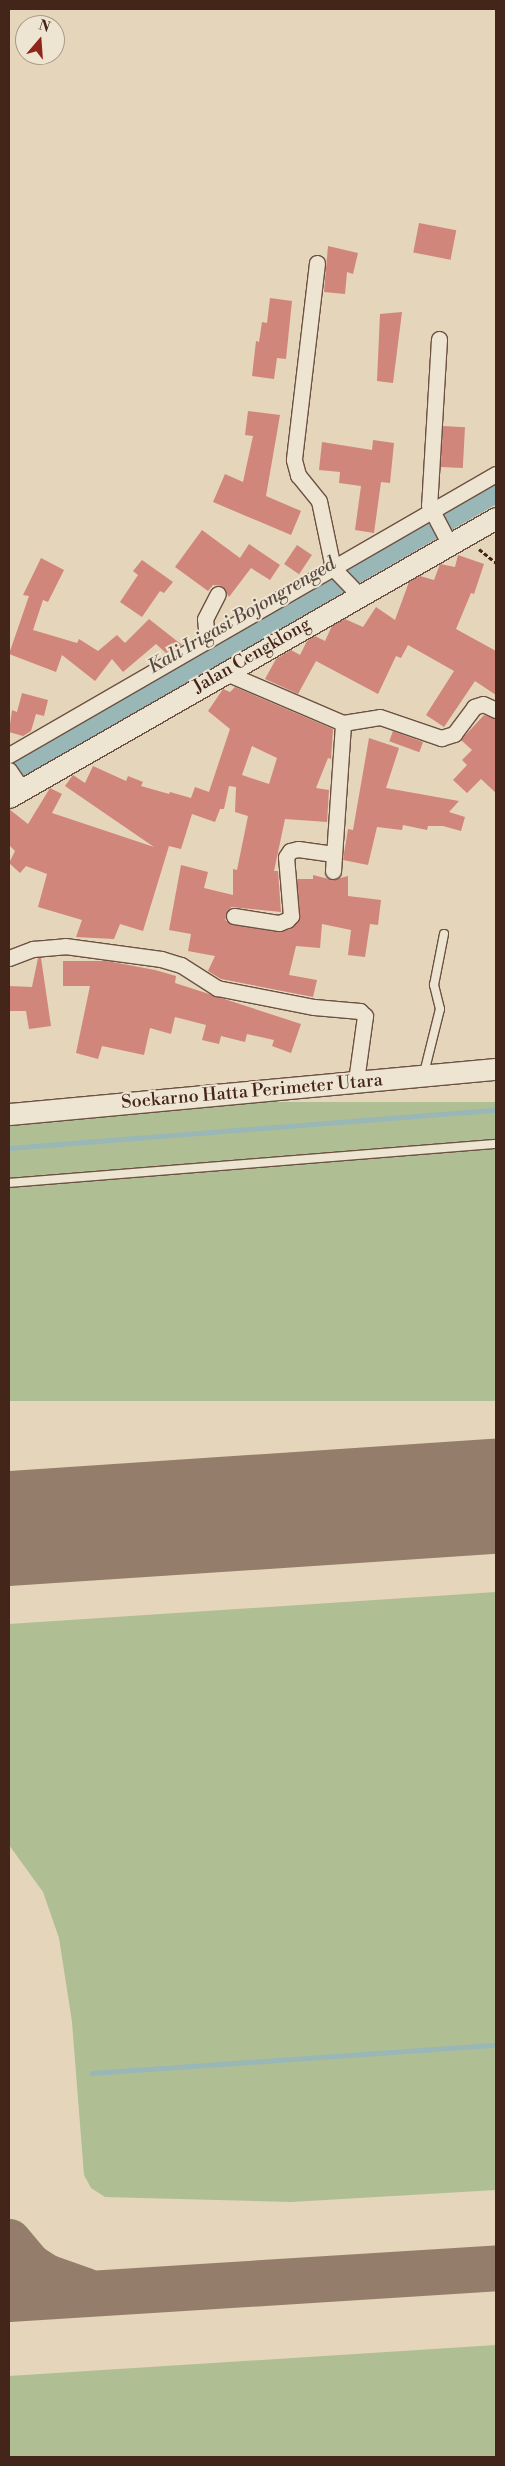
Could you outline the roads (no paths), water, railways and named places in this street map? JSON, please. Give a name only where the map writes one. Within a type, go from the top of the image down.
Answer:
[{"type":"main road","name":"Jalan Cengklong","points":[[17,790],[224,672],[356,593],[448,542],[496,518]]},
{"type":"main road","name":"Soekarno Hatta Perimeter Utara","points":[[9,1114],[496,1069]]},
{"type":"street","points":[[317,263],[294,460],[298,475],[320,501],[335,573],[356,593]]},
{"type":"street","points":[[439,340],[431,514],[448,542]]},
{"type":"street","points":[[9,755],[207,641],[335,573],[496,474]]},
{"type":"street","points":[[207,641],[205,619],[218,594]]},
{"type":"street","points":[[224,672],[342,723],[380,717],[441,738],[454,734],[474,707],[483,704],[496,710]]},
{"type":"street","points":[[333,870],[342,723]]},
{"type":"street","points":[[9,770],[17,790]]},
{"type":"street","points":[[234,916],[279,923],[287,920],[291,916],[286,857],[290,851],[298,849],[334,854]]},
{"type":"street","points":[[9,958],[33,949],[64,946],[161,959],[181,965],[218,988],[314,1007],[360,1011],[365,1016],[356,1081]]},
{"type":"lane","points":[[422,1077],[440,1009],[434,985],[444,934]]},
{"type":"lane","points":[[9,1183],[496,1144]]},
{"type":"waterway","name":"Kali Irigasi Bojongrenged","points":[[9,775],[496,494]]},
{"type":"waterway","points":[[9,1148],[496,1110]]},
{"type":"waterway","points":[[92,2073],[496,2045]]}]
